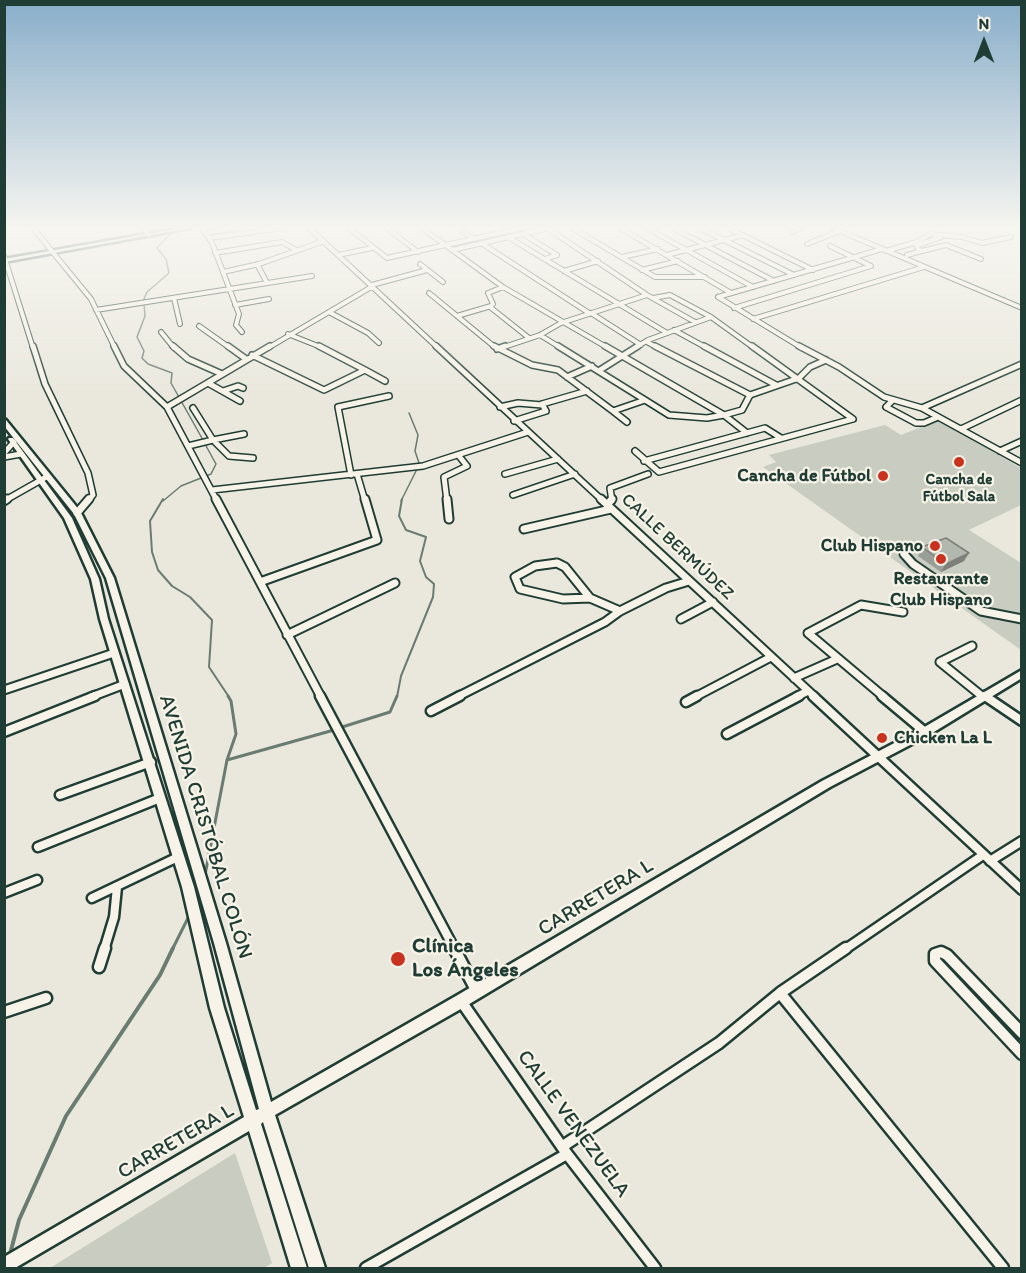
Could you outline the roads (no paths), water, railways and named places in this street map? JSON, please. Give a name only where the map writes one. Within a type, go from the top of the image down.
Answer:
[{"type":"street","points":[[14,287],[45,384],[88,473],[93,495],[76,513]]},
{"type":"street","points":[[81,287],[91,299],[124,366],[167,407],[477,992]]},
{"type":"street","points":[[229,287],[239,316],[236,325],[242,332]]},
{"type":"street","points":[[96,309],[247,287]]},
{"type":"street","points":[[167,407],[370,287]]},
{"type":"street","name":"CALLE BERMÚDEZ","points":[[373,287],[514,421],[713,602],[1022,890]]},
{"type":"street","points":[[457,316],[490,307],[493,304],[488,293],[502,287]]},
{"type":"street","points":[[504,287],[561,323],[724,415],[747,433]]},
{"type":"street","points":[[550,287],[641,345]]},
{"type":"street","points":[[591,287],[667,333]]},
{"type":"street","points":[[636,287],[695,322]]},
{"type":"street","points":[[723,287],[731,292]]},
{"type":"street","points":[[751,287],[718,297],[893,400],[922,408],[1022,463]]},
{"type":"street","points":[[734,308],[801,287]]},
{"type":"street","points":[[753,319],[857,287]]},
{"type":"street","points":[[973,287],[1020,307]]},
{"type":"street","points":[[429,293],[497,349],[532,365],[558,370],[627,422]]},
{"type":"street","points":[[497,349],[540,335],[561,323],[647,295]]},
{"type":"street","points":[[635,451],[658,472],[853,419],[711,317],[670,295],[653,298]]},
{"type":"street","points":[[174,298],[180,324]]},
{"type":"street","points":[[235,305],[268,299]]},
{"type":"street","points":[[490,307],[529,338]]},
{"type":"street","points":[[328,312],[368,333],[379,343]]},
{"type":"street","points":[[600,370],[647,342],[711,317]]},
{"type":"street","points":[[199,326],[246,359]]},
{"type":"street","points":[[674,330],[776,385]]},
{"type":"street","points":[[161,332],[171,345],[188,359],[222,374]]},
{"type":"street","points":[[288,334],[333,352],[385,381]]},
{"type":"street","points":[[540,335],[600,370],[669,415],[707,418],[742,410],[750,395],[799,378],[810,367],[826,360]]},
{"type":"street","points":[[647,342],[750,395]]},
{"type":"street","points":[[252,355],[324,390],[365,370]]},
{"type":"street","points":[[922,408],[1022,364]]},
{"type":"street","points":[[567,376],[592,366]]},
{"type":"street","points":[[208,382],[240,401]]},
{"type":"street","points":[[223,391],[238,386],[243,388]]},
{"type":"street","points":[[500,407],[518,403],[542,405],[587,391]]},
{"type":"street","points":[[260,582],[376,540],[354,475],[338,407],[389,396]]},
{"type":"street","points":[[613,411],[645,400]]},
{"type":"street","points":[[893,400],[886,407],[916,423],[924,423],[938,417]]},
{"type":"street","points":[[961,429],[1022,400]]},
{"type":"street","points":[[514,421],[546,411],[542,405]]},
{"type":"street","points":[[193,408],[214,441],[229,456],[253,458]]},
{"type":"street","name":"AVENIDA CRISTÓBAL COLÓN","points":[[4,421],[45,477],[76,513],[110,579],[200,876],[267,1112],[317,1269]]},
{"type":"street","points":[[644,461],[767,428],[781,438]]},
{"type":"street","name":"AVENIDA CRISTÓBAL COLÓN","points":[[4,430],[21,454],[45,477],[81,543],[95,579],[114,652],[151,762],[188,887],[217,1008],[299,1269]]},
{"type":"street","points":[[212,490],[423,466],[528,432]]},
{"type":"street","points":[[188,446],[244,434]]},
{"type":"street","points":[[1000,451],[1022,441]]},
{"type":"street","points":[[4,455],[14,442]]},
{"type":"street","points":[[4,455],[21,454]]},
{"type":"street","points":[[449,519],[444,477],[466,468],[459,456]]},
{"type":"street","points":[[451,458],[465,463]]},
{"type":"street","points":[[505,474],[558,459]]},
{"type":"street","points":[[513,495],[574,474]]},
{"type":"street","points":[[524,529],[609,507],[612,501],[610,488],[648,474]]},
{"type":"street","points":[[4,501],[45,477]]},
{"type":"street","points":[[903,554],[913,564],[981,611],[1022,619]]},
{"type":"street","points":[[590,598],[564,567],[557,563],[535,566],[515,577],[520,589],[525,592],[563,599],[590,598],[620,611]]},
{"type":"street","points":[[431,711],[605,622],[620,611],[666,588],[690,581]]},
{"type":"street","points":[[287,635],[395,583]]},
{"type":"street","points":[[681,619],[713,602]]},
{"type":"street","points":[[903,612],[861,605],[809,631],[812,639],[925,732]]},
{"type":"street","points":[[972,646],[940,662],[1022,722]]},
{"type":"street","points":[[4,690],[114,652]]},
{"type":"street","points":[[686,702],[771,657]]},
{"type":"street","points":[[794,678],[837,659]]},
{"type":"street","name":"CARRETERA L","points":[[4,1266],[252,1120],[477,992],[826,784],[925,732],[1022,673]]},
{"type":"street","points":[[4,732],[124,684]]},
{"type":"street","points":[[727,734],[808,691]]},
{"type":"street","points":[[60,795],[151,762]]},
{"type":"street","points":[[38,847],[160,798]]},
{"type":"street","points":[[366,1269],[565,1150],[719,1043],[780,993],[986,858],[1022,841]]},
{"type":"street","points":[[92,898],[178,857]]},
{"type":"street","points":[[4,893],[37,880]]},
{"type":"street","points":[[99,967],[114,917],[117,886]]},
{"type":"street","points":[[1022,1033],[944,953],[935,954],[935,961],[1022,1054]]},
{"type":"street","points":[[959,986],[967,978]]},
{"type":"street","points":[[780,993],[1003,1269]]},
{"type":"street","points":[[4,1012],[46,998]]},
{"type":"street","name":"CALLE VENEZUELA","points":[[461,1001],[565,1150],[655,1269]]},
{"type":"waterway","points":[[143,301],[152,287]]},
{"type":"waterway","points":[[144,304],[145,316],[137,337],[144,351],[142,358],[148,364],[172,373],[171,383],[203,440]]},
{"type":"waterway","points":[[409,413],[418,435],[415,451],[419,463]]},
{"type":"waterway","points":[[163,501],[181,486],[211,474],[216,464],[205,444]]},
{"type":"waterway","points":[[402,499],[417,469]]},
{"type":"waterway","points":[[163,499],[150,521],[152,552],[158,570],[172,586],[190,597],[212,620],[209,667],[229,697]]},
{"type":"waterway","points":[[397,697],[401,676],[433,597],[434,584],[426,577],[420,561],[426,537],[406,530],[399,516],[402,499]]},
{"type":"waterway","points":[[227,760],[236,734],[231,701],[228,696]]},
{"type":"waterway","points":[[339,728],[390,712],[397,696]]},
{"type":"waterway","points":[[227,760],[334,730]]},
{"type":"waterway","points":[[205,875],[227,760]]},
{"type":"waterway","points":[[173,948],[190,914]]},
{"type":"waterway","points":[[10,1254],[19,1220],[66,1116],[160,975],[173,948]]},
{"type":"place","name":"Cancha de Fútbol Sala","points":[[959,462]]},
{"type":"place","name":"Cancha de Fútbol","points":[[883,476]]},
{"type":"place","name":"Club Hispano","points":[[935,546]]},
{"type":"place","name":"Restaurante Club Hispano","points":[[941,559]]},
{"type":"place","name":"Chicken La L","points":[[882,738]]},
{"type":"place","name":"Clínica Los Ángeles","points":[[398,959]]}]
